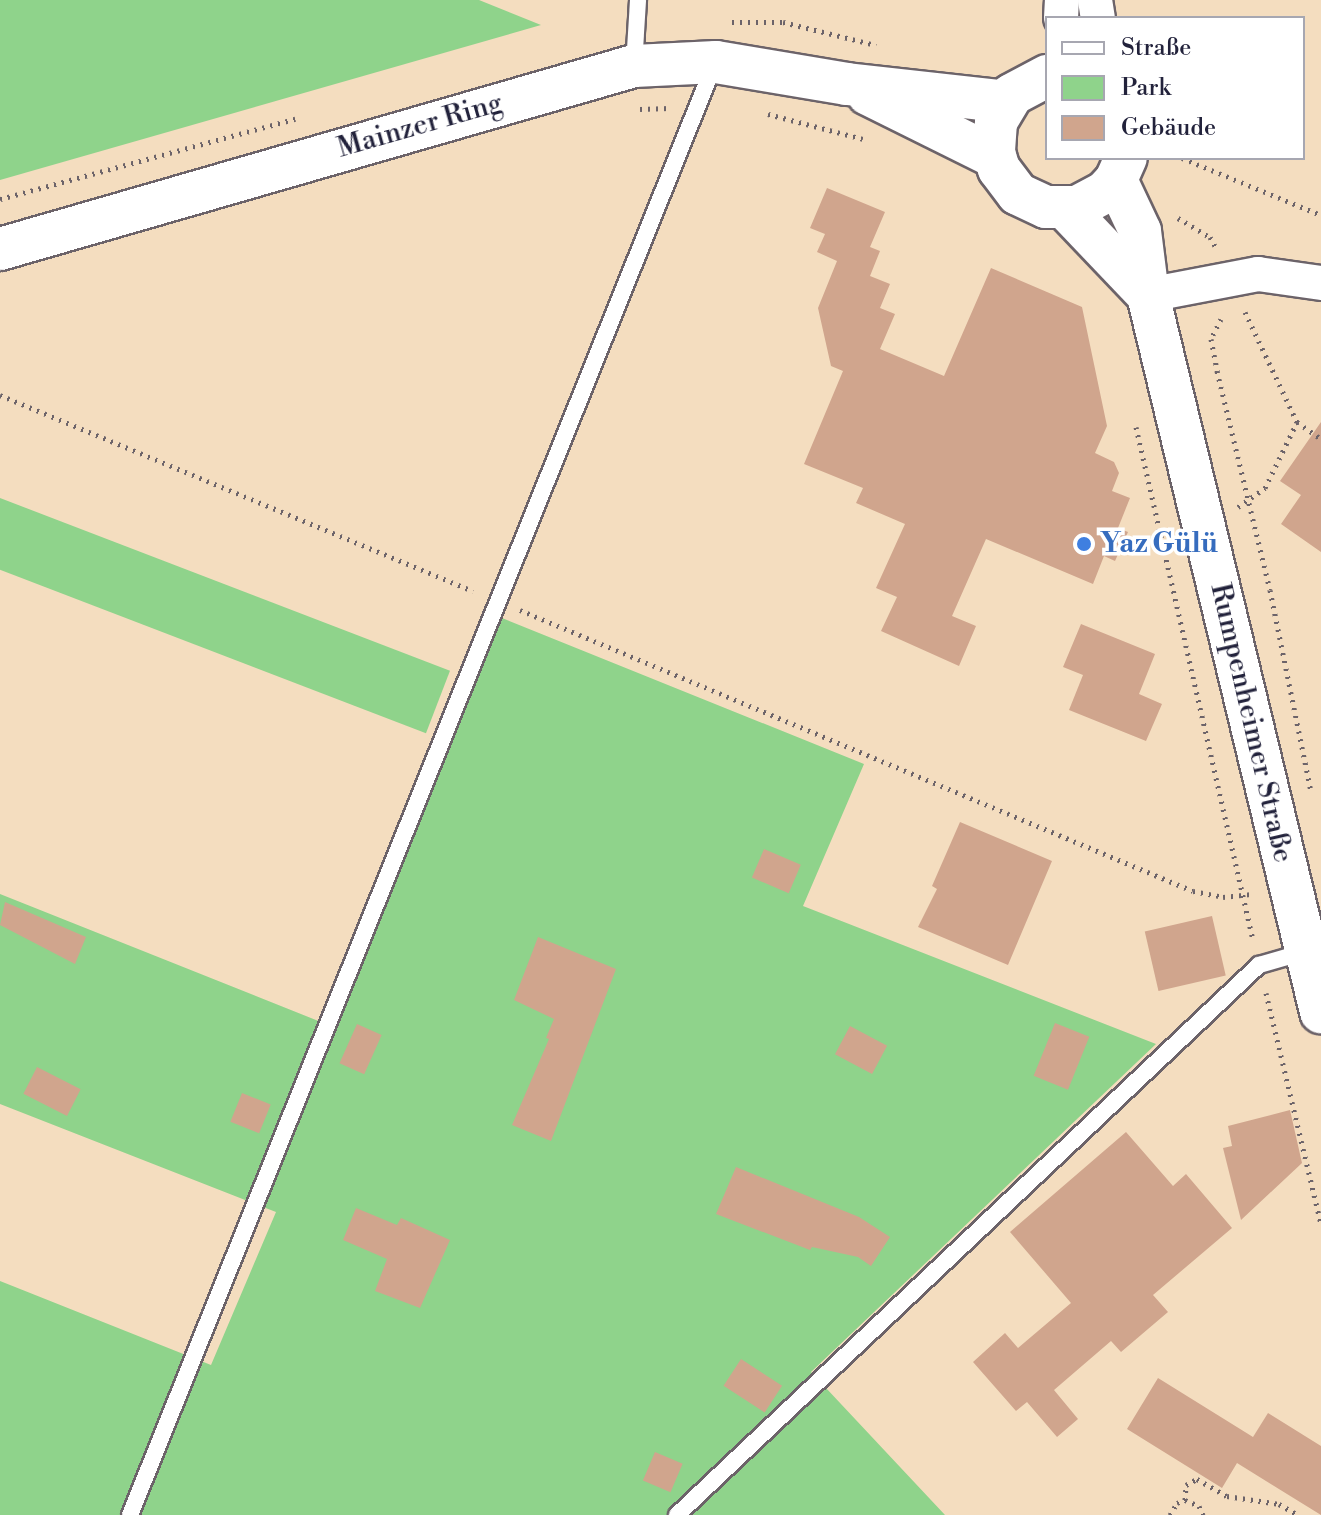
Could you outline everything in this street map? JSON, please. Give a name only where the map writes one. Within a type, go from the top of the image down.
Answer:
[{"type":"street","name":"Mainzer Ring","points":[[0,249],[634,66],[716,62],[847,84],[954,93],[1007,102]]},
{"type":"street","points":[[1045,74],[1022,87],[1007,102],[996,122],[995,157],[999,169],[1018,194],[1046,207],[1066,209]]},
{"type":"street","name":"Mainzer Ring","points":[[847,84],[995,157]]},
{"type":"street","name":"Rumpenheimer Straße","points":[[1121,169],[1093,201],[1066,209],[1148,295]]},
{"type":"street","name":"Rumpenheimer Straße","points":[[1121,169],[1140,231],[1148,295],[1205,524],[1304,952],[1321,1012]]},
{"type":"street","points":[[1148,295],[1258,274],[1321,283]]},
{"type":"lane","points":[[634,66],[638,0]]},
{"type":"lane","points":[[130,1515],[716,62]]},
{"type":"lane","points":[[677,1515],[1259,965],[1304,952]]},
{"type":"path","points":[[1187,160],[1321,215]]},
{"type":"path","points":[[1235,311],[1256,306]]},
{"type":"path","points":[[1226,315],[1219,320],[1211,339],[1309,765],[1313,801]]},
{"type":"path","points":[[0,395],[1193,891],[1223,897],[1289,889]]},
{"type":"path","points":[[1133,417],[1321,1224]]},
{"type":"path","points":[[1205,524],[1249,501],[1265,488],[1297,422]]},
{"type":"path","points":[[1185,1500],[1186,1485],[1197,1479],[1227,1496],[1286,1506],[1298,1515]]},
{"type":"path","points":[[1170,1515],[1177,1503],[1185,1500],[1199,1506],[1203,1515]]},
{"type":"green space","points":[[0,0],[479,0],[541,25],[0,180]]},
{"type":"green space","points":[[0,498],[450,671],[426,733],[0,570]]},
{"type":"green space","points":[[502,618],[864,764],[803,906],[1156,1044],[811,1372],[945,1515],[0,1515],[0,1281],[211,1365],[276,1212],[0,1104],[0,894],[336,1028]]},
{"type":"building","points":[[827,188],[885,212],[870,247],[880,251],[870,276],[890,284],[880,308],[895,314],[880,349],[944,376],[991,268],[1082,307],[1107,426],[1095,453],[1114,462],[1119,473],[1112,491],[1130,498],[1118,528],[1128,532],[1115,561],[1104,556],[1093,584],[986,539],[952,616],[976,626],[959,666],[881,631],[897,597],[876,588],[905,524],[856,503],[863,488],[804,464],[843,371],[831,366],[818,308],[837,261],[817,252],[825,234],[810,228]]},
{"type":"building","points":[[1321,422],[1321,552],[1281,524],[1301,495],[1280,481]]},
{"type":"building","points":[[1081,624],[1155,654],[1139,694],[1162,704],[1146,741],[1069,710],[1083,675],[1063,667]]},
{"type":"building","points":[[960,822],[1052,861],[1008,965],[918,927],[937,889],[932,886]]},
{"type":"building","points":[[764,849],[801,865],[789,893],[752,878]]},
{"type":"building","points":[[5,902],[86,937],[75,964],[0,925]]},
{"type":"building","points":[[1212,916],[1226,975],[1158,991],[1145,932]]},
{"type":"building","points":[[538,937],[616,969],[551,1141],[512,1125],[549,1039],[546,1038],[554,1019],[514,1000]]},
{"type":"building","points":[[1055,1023],[1089,1037],[1068,1090],[1034,1076]]},
{"type":"building","points":[[357,1024],[382,1035],[364,1074],[340,1063]]},
{"type":"building","points":[[850,1026],[887,1046],[872,1074],[835,1054]]},
{"type":"building","points":[[37,1067],[81,1089],[67,1116],[23,1094]]},
{"type":"building","points":[[242,1093],[271,1105],[259,1133],[230,1122]]},
{"type":"building","points":[[1290,1110],[1302,1163],[1241,1220],[1223,1148],[1232,1146],[1228,1126]]},
{"type":"building","points":[[1126,1132],[1173,1186],[1186,1174],[1232,1228],[1153,1295],[1168,1312],[1121,1352],[1111,1341],[1054,1390],[1078,1419],[1057,1437],[1027,1402],[1016,1411],[973,1362],[1005,1333],[1018,1348],[1071,1303],[1010,1232]]},
{"type":"building","points":[[736,1167],[859,1217],[890,1237],[871,1266],[858,1257],[812,1247],[810,1250],[716,1214]]},
{"type":"building","points":[[356,1208],[397,1225],[401,1218],[450,1240],[420,1308],[375,1291],[387,1259],[343,1240]]},
{"type":"building","points":[[741,1359],[782,1386],[765,1413],[724,1386]]},
{"type":"building","points":[[1158,1378],[1253,1437],[1268,1413],[1321,1446],[1321,1515],[1237,1463],[1222,1488],[1127,1429]]},
{"type":"building","points":[[655,1452],[683,1464],[671,1492],[643,1481]]},
{"type":"place","name":"Yaz Gülü","points":[[1084,544]]}]
